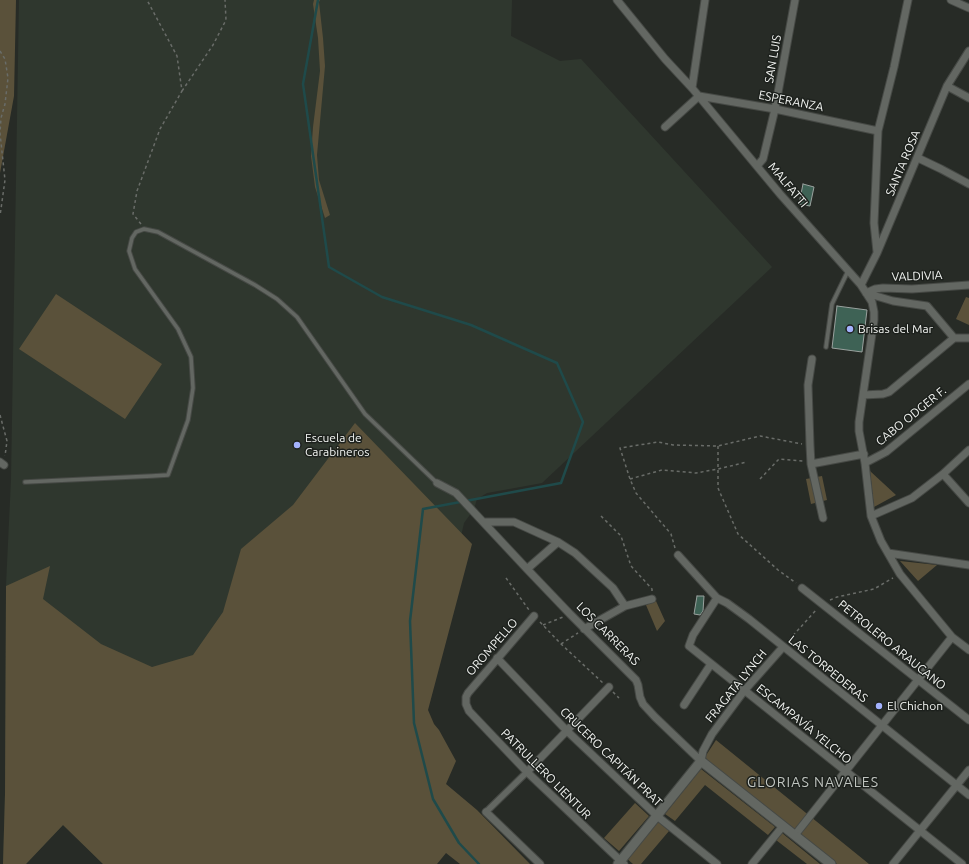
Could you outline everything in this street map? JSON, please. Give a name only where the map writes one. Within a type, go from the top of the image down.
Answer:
[{"type":"street","name":"MALFATTI","points":[[617,0],[780,194],[861,285],[872,302],[874,312],[859,422],[871,516],[888,553],[900,574],[952,637],[969,650]]},
{"type":"street","points":[[692,88],[705,0]]},
{"type":"street","name":"SAN LUIS","points":[[757,166],[763,159],[775,109],[795,0]]},
{"type":"street","points":[[877,253],[874,222],[878,131],[894,67],[908,0]]},
{"type":"street","points":[[951,0],[969,8]]},
{"type":"street","name":"SANTA ROSA","points":[[861,285],[877,253],[947,86],[969,52]]},
{"type":"street","points":[[947,86],[969,98]]},
{"type":"street","points":[[665,127],[699,96]]},
{"type":"street","name":"ESPERANZA","points":[[699,96],[775,109],[878,131]]},
{"type":"street","points":[[918,158],[969,184]]},
{"type":"street","name":"VALDIVIA","points":[[866,293],[875,289],[883,288],[912,289],[969,285]]},
{"type":"street","points":[[866,293],[893,301],[927,306],[954,338]]},
{"type":"street","points":[[863,395],[883,394],[889,392],[954,338],[969,338]]},
{"type":"street","points":[[812,359],[808,385],[811,463],[824,518]]},
{"type":"street","name":"CABO ODGER F.","points":[[865,463],[886,452],[969,384]]},
{"type":"street","points":[[871,516],[912,498],[943,474],[969,450]]},
{"type":"street","points":[[811,463],[864,454]]},
{"type":"street","points":[[943,474],[969,503]]},
{"type":"street","name":"LOS CARRERAS","points":[[437,483],[456,492],[584,629],[636,680],[643,704],[655,717],[701,761],[831,864]]},
{"type":"street","points":[[484,522],[514,522],[558,542],[575,553],[613,588],[625,606]]},
{"type":"street","points":[[527,569],[558,542]]},
{"type":"street","points":[[888,553],[969,565]]},
{"type":"street","name":"LAS TORPEDERAS","points":[[678,555],[717,598],[727,603],[749,619],[969,795]]},
{"type":"street","name":"PETROLERO ARAUCANO","points":[[802,588],[969,720]]},
{"type":"street","name":"ESCAMPAVÍA YELCHO","points":[[717,598],[693,635],[689,646],[962,864]]},
{"type":"street","points":[[584,629],[625,606],[652,599]]},
{"type":"street","name":"OROMPELLO","points":[[468,692],[534,616]]},
{"type":"street","points":[[795,836],[952,637]]},
{"type":"street","name":"FRAGATA LYNCH","points":[[621,863],[701,761],[703,751],[712,734],[744,691],[784,647]]},
{"type":"street","name":"CRUCERO CAPITÁN PRAT","points":[[497,658],[567,731],[657,816],[717,864]]},
{"type":"street","points":[[684,705],[711,664]]},
{"type":"street","points":[[540,864],[486,812],[527,772],[608,687]]},
{"type":"street","name":"PATRULLERO LIENTUR","points":[[468,692],[466,698],[468,711],[527,772],[621,863]]},
{"type":"street","points":[[893,864],[969,770]]},
{"type":"street","points":[[752,864],[783,826]]},
{"type":"lane","points":[[25,482],[168,475],[188,420],[193,388],[190,357],[178,329],[135,269],[129,251],[132,238],[136,232],[144,229],[158,232],[255,285],[277,299],[297,317],[364,414],[437,483]]},
{"type":"lane","points":[[826,347],[832,304],[848,271]]},
{"type":"path","points":[[147,0],[176,56],[182,91]]},
{"type":"path","points":[[144,229],[133,214],[137,191],[160,129],[182,91],[213,45],[226,20],[225,0]]},
{"type":"path","points":[[0,50],[5,59],[8,78],[0,133],[5,180],[0,216]]},
{"type":"path","points":[[0,415],[7,441],[2,464]]},
{"type":"path","points":[[678,555],[671,534],[636,492],[620,448],[658,442],[673,445],[718,446],[760,436],[810,445]]},
{"type":"path","points":[[718,446],[718,488],[738,534],[778,570],[802,588]]},
{"type":"path","points":[[760,479],[779,460],[811,463]]},
{"type":"path","points":[[630,479],[662,470],[696,473],[747,462]]},
{"type":"path","points":[[601,516],[621,536],[631,566],[652,589],[652,599]]},
{"type":"path","points":[[822,603],[837,597],[874,589],[900,574]]},
{"type":"path","points":[[506,578],[534,616],[561,644],[619,698]]},
{"type":"path","name":"FRAGATA LYNCH","points":[[784,647],[822,603]]},
{"type":"path","points":[[543,625],[570,614]]},
{"type":"path","points":[[561,644],[584,629]]},
{"type":"shaded area","points":[[0,0],[16,0],[14,96],[0,173]]},
{"type":"shaded area","name":"Escuela de Carabineros","points":[[19,0],[512,0],[511,36],[560,61],[581,59],[772,267],[542,483],[487,493],[477,499],[474,509],[464,523],[386,864],[103,864],[63,825],[26,864],[3,864],[5,794],[6,586],[11,480]]},
{"type":"shaded area","points":[[314,0],[320,0],[325,66],[317,155],[319,180],[330,215],[325,218],[315,187],[311,156],[320,71],[318,38],[313,4]]},
{"type":"shaded area","points":[[56,294],[162,364],[125,419],[19,349]]},
{"type":"shaded area","points":[[966,297],[969,298],[969,325],[956,319]]},
{"type":"shaded area","points":[[355,423],[472,544],[428,710],[434,724],[439,730],[456,761],[446,784],[477,810],[530,864],[460,864],[446,853],[437,864],[103,864],[63,825],[26,864],[3,864],[5,794],[6,586],[50,566],[43,599],[101,644],[152,667],[193,655],[223,612],[241,549],[293,505]]},
{"type":"shaded area","points":[[870,471],[896,495],[874,507]]},
{"type":"shaded area","points":[[822,476],[827,500],[811,504],[806,479]]},
{"type":"shaded area","points":[[900,561],[937,565],[918,581]]},
{"type":"shaded area","points":[[656,601],[665,621],[657,631],[646,605]]},
{"type":"shaded area","points":[[716,740],[869,864],[837,864],[709,762],[705,757]]},
{"type":"shaded area","points":[[701,769],[775,827],[768,835],[705,785],[675,821],[665,814]]},
{"type":"shaded area","points":[[635,803],[649,816],[619,851],[604,838]]},
{"type":"shaded area","points":[[657,820],[669,831],[641,864],[633,864],[625,857]]},
{"type":"shaded area","points":[[782,833],[820,864],[807,864],[776,840]]},
{"type":"building","points":[[803,184],[814,187],[810,206],[799,204]]},
{"type":"building","name":"Brisas del Mar","points":[[837,306],[867,310],[862,352],[832,348]]},
{"type":"building","points":[[697,596],[704,596],[703,611],[700,615],[694,614]]},
{"type":"waterway","points":[[318,0],[303,84],[329,267],[382,297],[471,325],[557,363],[583,422],[561,483],[423,509],[410,621],[414,723],[433,799],[459,843],[479,864]]},
{"type":"place","name":"Brisas del Mar","points":[[850,329]]},
{"type":"place","name":"Escuela de Carabineros","points":[[297,445]]},
{"type":"place","name":"El Chichon","points":[[879,706]]},
{"type":"district","name":"GLORIAS NAVALES","points":[[813,782]]}]
